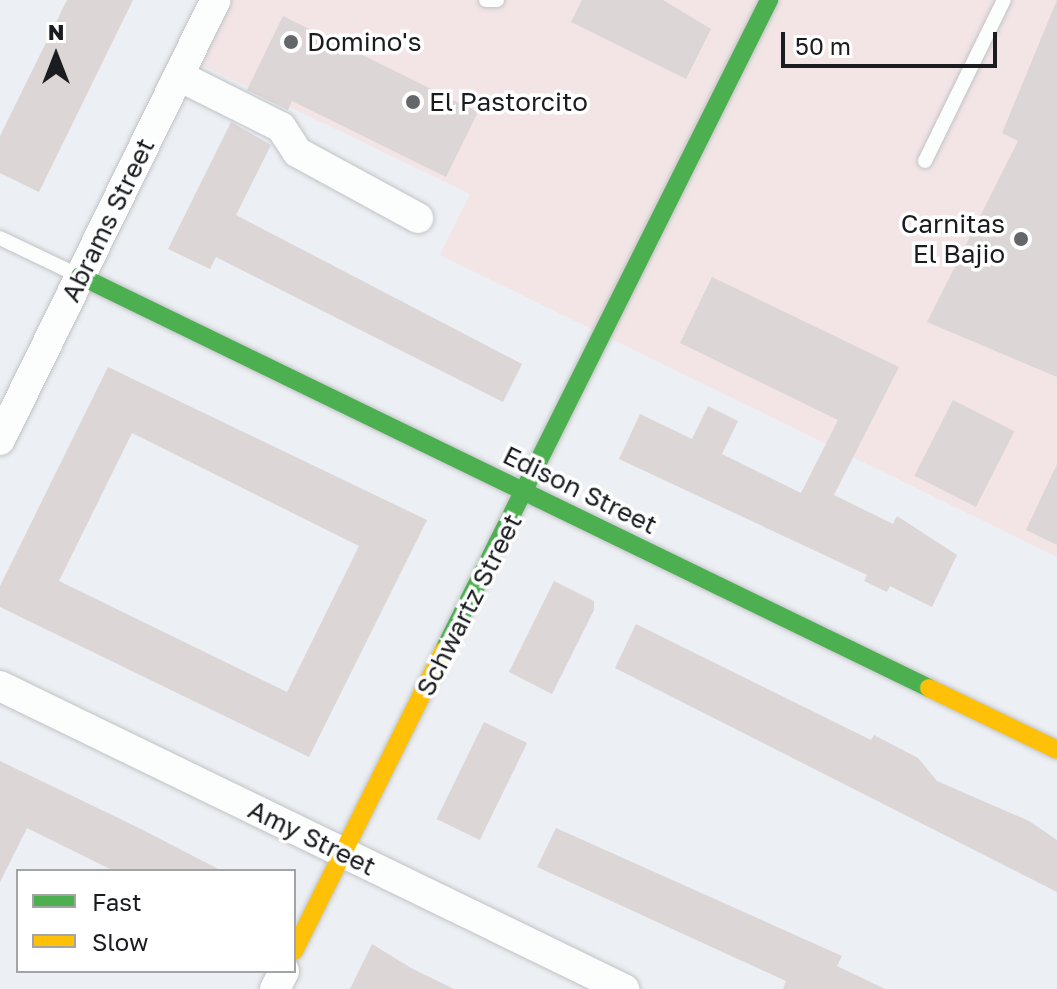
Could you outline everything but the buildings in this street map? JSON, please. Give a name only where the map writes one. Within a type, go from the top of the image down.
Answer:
[{"type":"street","name":"Abrams Street","points":[[0,440],[216,0]]},
{"type":"street","name":"Schwartz Street","points":[[296,947],[526,492],[769,0]]},
{"type":"street","points":[[179,76],[281,127],[297,152],[418,218]]},
{"type":"street","name":"Edison Street","points":[[80,276],[1057,750]]},
{"type":"street","name":"Amy Street","points":[[0,686],[624,989]]},
{"type":"lane","points":[[486,0],[497,0]]},
{"type":"lane","points":[[925,161],[1004,0]]},
{"type":"lane","points":[[0,238],[80,276]]},
{"type":"shaded area","points":[[216,0],[1057,0],[1057,557],[440,255],[470,194],[188,58]]},
{"type":"traffic: fast","points":[[444,650],[769,0]]},
{"type":"traffic: fast","points":[[80,276],[929,688]]},
{"type":"traffic: slow","points":[[296,947],[444,650]]},
{"type":"traffic: slow","points":[[929,688],[1057,750]]},
{"type":"place","name":"Domino's","points":[[291,42]]},
{"type":"place","name":"El Pastorcito","points":[[413,102]]},
{"type":"place","name":"Carnitas El Bajio","points":[[1021,239]]}]
